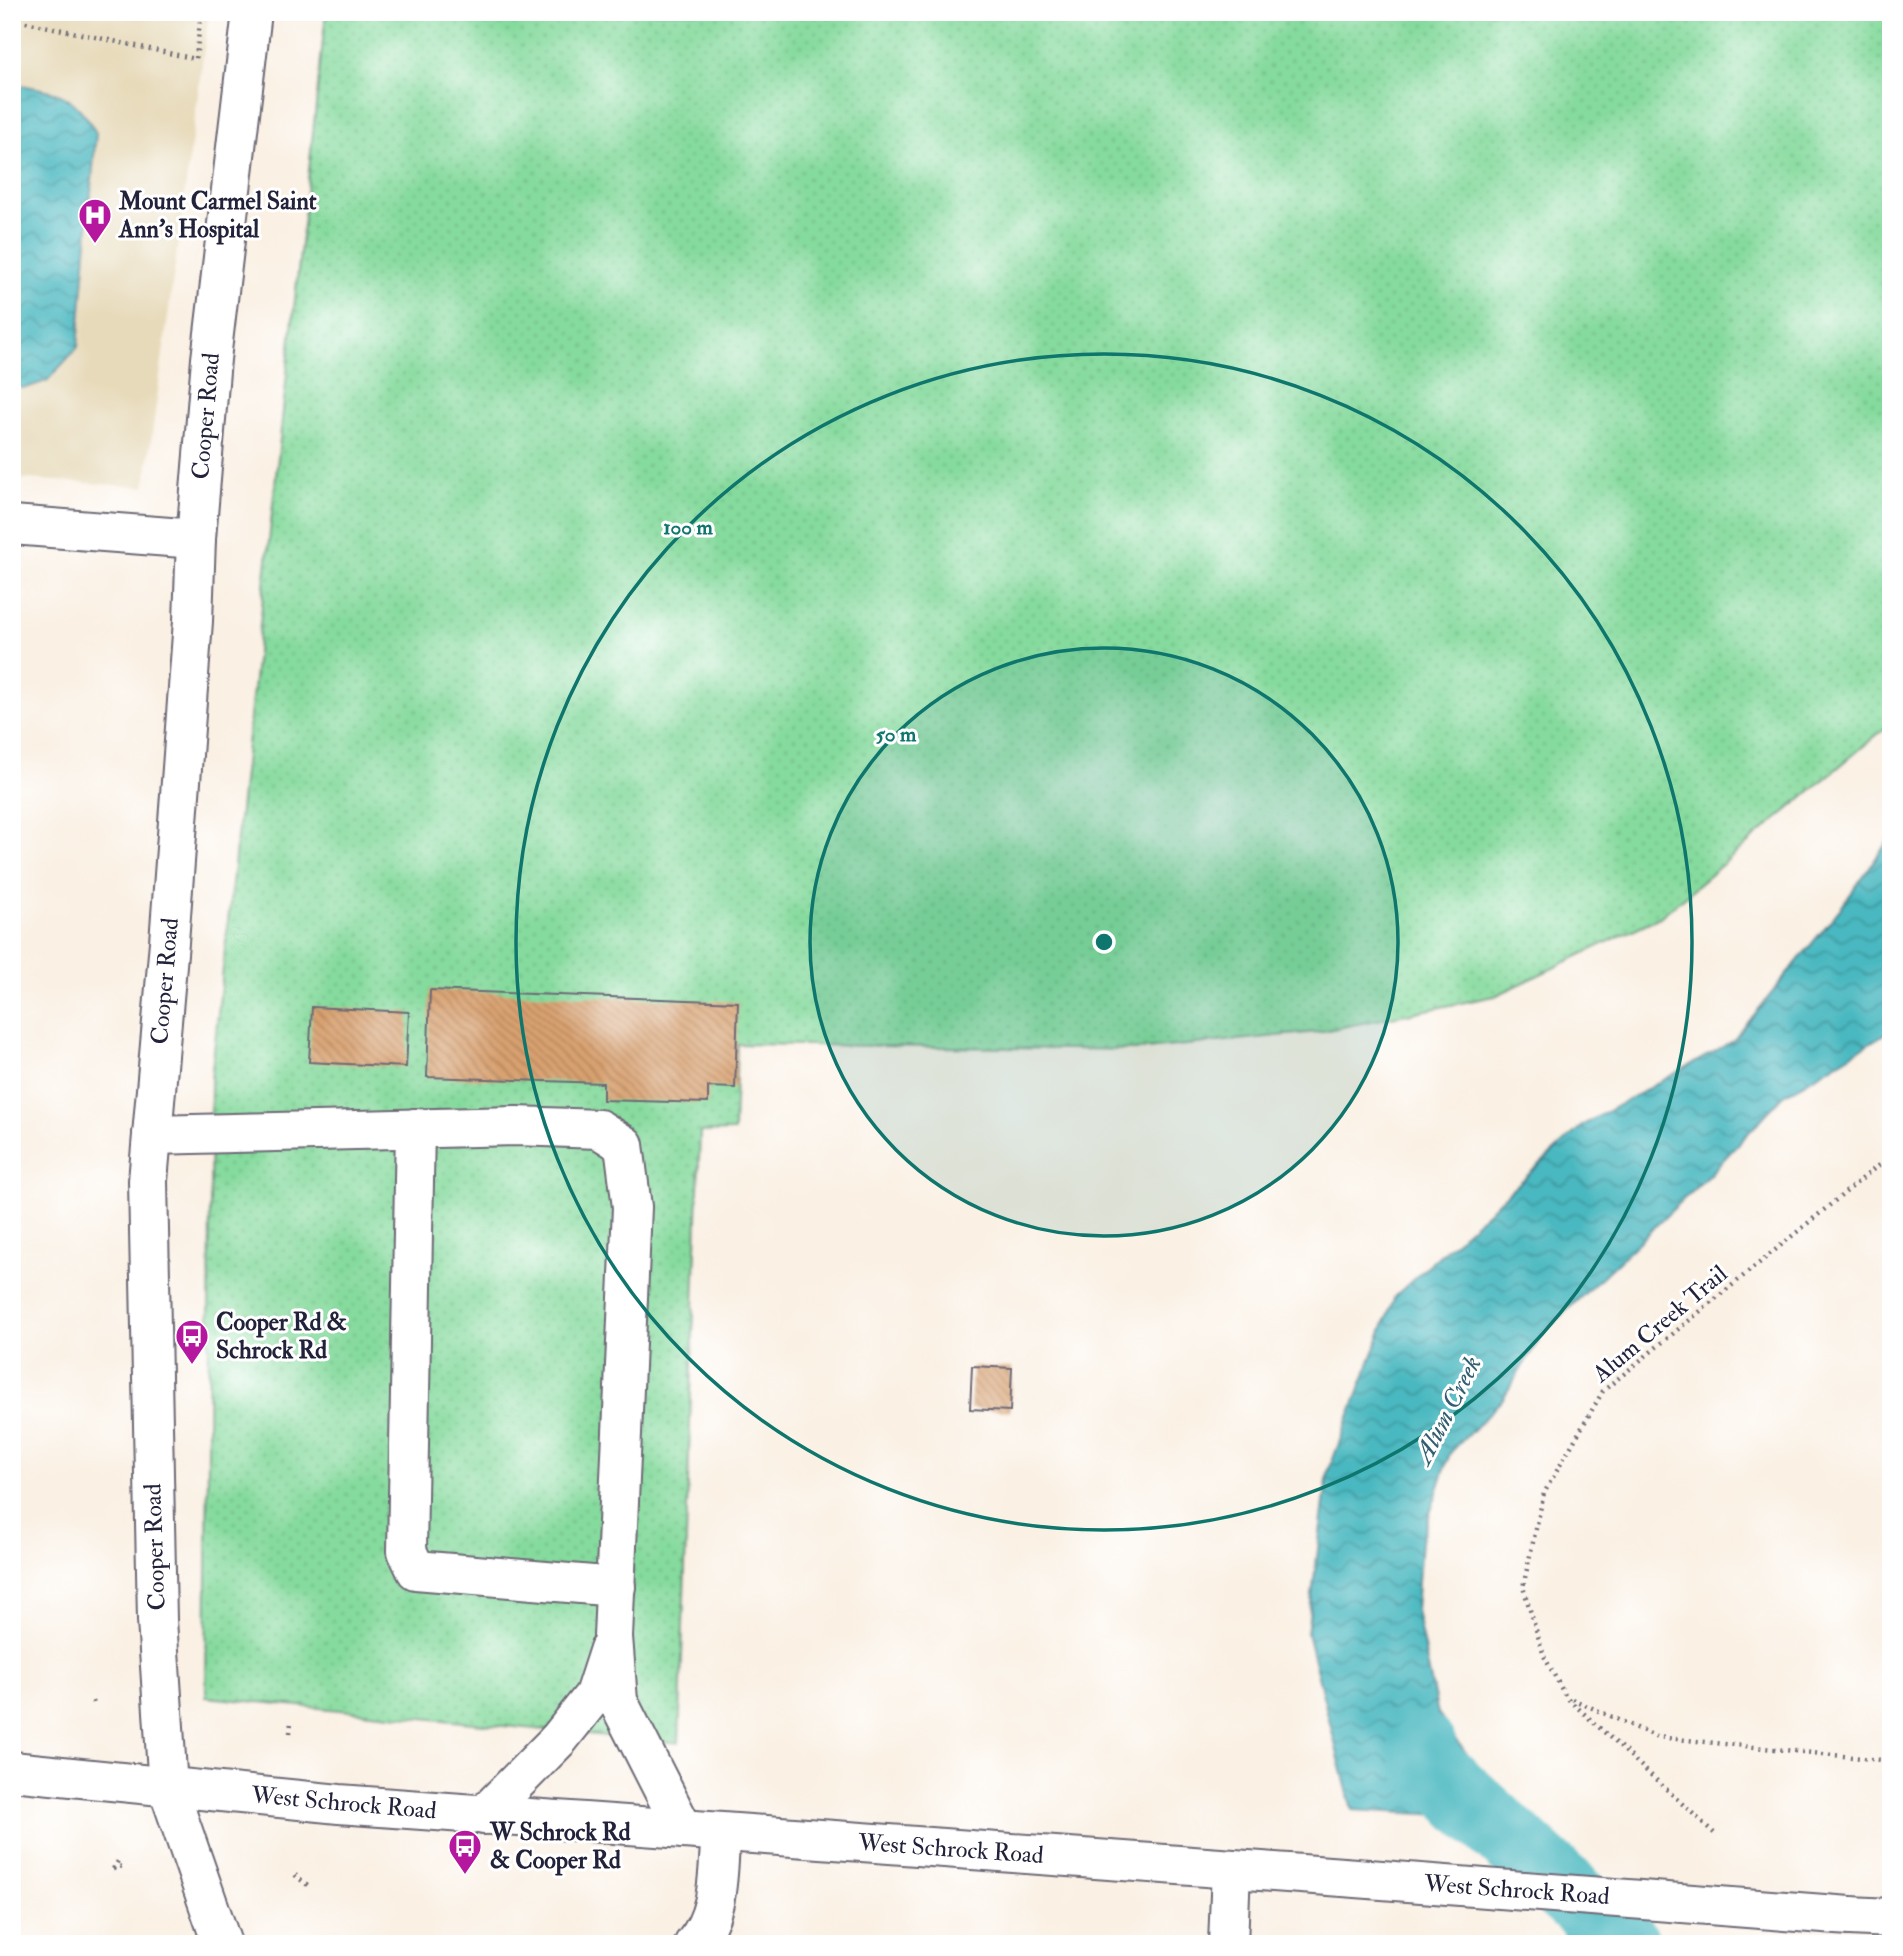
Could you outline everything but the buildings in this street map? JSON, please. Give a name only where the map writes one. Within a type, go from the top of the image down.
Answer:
[{"type":"street","name":"Cooper Road","points":[[222,1944],[168,1788],[157,1620],[148,1181],[172,902],[211,359],[252,12]]},
{"type":"street","points":[[12,525],[196,539]]},
{"type":"street","points":[[152,1135],[516,1126],[599,1129],[624,1145],[632,1207],[613,1637],[618,1701],[683,1829]]},
{"type":"street","points":[[415,1128],[407,1551],[416,1570],[616,1587]]},
{"type":"street","points":[[484,1815],[559,1739],[594,1695],[613,1637]]},
{"type":"street","name":"West Schrock Road","points":[[12,1771],[168,1788],[484,1815],[1891,1918]]},
{"type":"street","points":[[694,1944],[703,1934],[713,1914],[721,1833]]},
{"type":"street","points":[[1228,1944],[1231,1869]]},
{"type":"path","points":[[12,19],[196,59],[201,12]]},
{"type":"path","name":"Alum Creek Trail","points":[[1714,1833],[1566,1697],[1544,1656],[1523,1587],[1544,1493],[1603,1391],[1891,1155]]},
{"type":"path","points":[[1566,1697],[1657,1737],[1891,1761]]},
{"type":"path","points":[[290,1733],[291,1722]]},
{"type":"path","points":[[120,1858],[113,1868],[126,1865]]},
{"type":"path","points":[[295,1875],[310,1888]]},
{"type":"shaded area","name":"Mount Carmel Saint Ann's Hospital","points":[[12,12],[209,12],[145,487],[12,478]]},
{"type":"green space","points":[[326,12],[1891,12],[1891,723],[1660,917],[1495,996],[1318,1032],[1135,1050],[737,1044],[734,1131],[700,1132],[679,1743],[206,1697],[211,1079]]},
{"type":"water","points":[[12,84],[62,96],[80,109],[96,133],[78,347],[47,381],[26,388],[12,387]]},
{"type":"water","points":[[1891,837],[1891,1030],[1783,1096],[1709,1175],[1543,1333],[1502,1400],[1450,1453],[1421,1541],[1416,1610],[1438,1714],[1514,1819],[1352,1810],[1307,1633],[1328,1472],[1395,1296],[1583,1125],[1733,1041],[1840,909]]},
{"type":"waterway","name":"Alum Creek","points":[[1423,1749],[1428,1765],[1625,1944]]},
{"type":"place","name":"Mount Carmel Saint Ann's Hospital","points":[[95,245]]},
{"type":"place","name":"Cooper Rd & Schrock Rd","points":[[192,1366]]},
{"type":"place","name":"W Schrock Rd & Cooper Rd","points":[[465,1876]]}]
